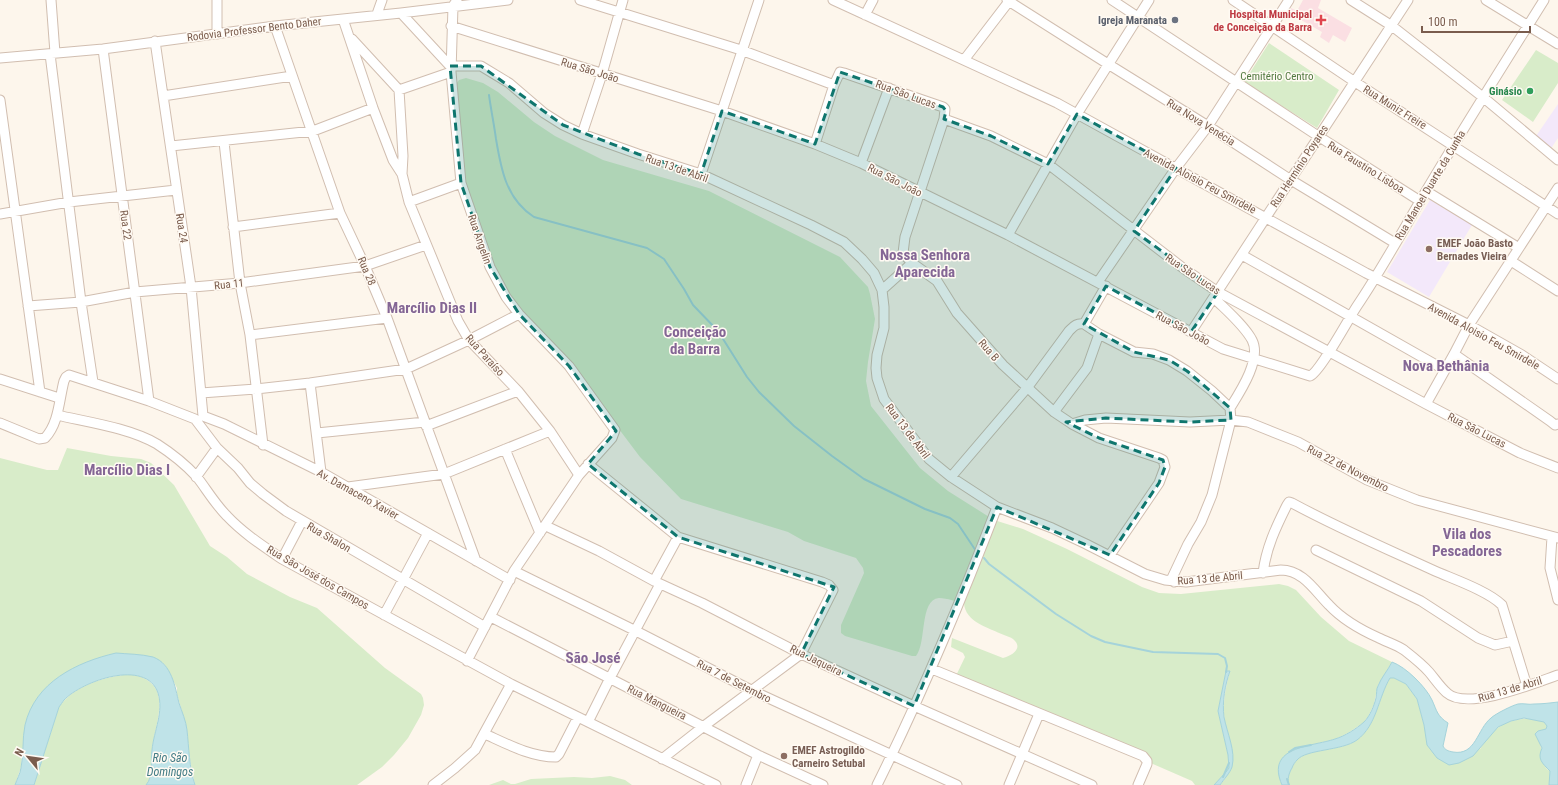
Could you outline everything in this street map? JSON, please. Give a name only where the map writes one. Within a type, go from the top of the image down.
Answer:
[{"type":"street","points":[[51,0],[52,53],[81,302],[93,382]]},
{"type":"street","points":[[217,0],[217,34]]},
{"type":"street","points":[[378,14],[382,0]]},
{"type":"street","name":"Rodovia Professor Bento Daher","points":[[0,58],[103,49],[275,26],[378,14],[401,13],[455,3],[508,0]]},
{"type":"street","points":[[580,0],[741,50],[834,85],[815,144]]},
{"type":"street","points":[[582,134],[602,74],[623,0]]},
{"type":"street","points":[[701,174],[741,50],[759,0]]},
{"type":"street","name":"Avenida Aloisio Feu Smirdele","points":[[832,0],[1057,103],[1266,216],[1376,278],[1469,325],[1522,355],[1558,379]]},
{"type":"street","points":[[865,15],[873,0]]},
{"type":"street","points":[[964,60],[1009,0]]},
{"type":"street","name":"Rua Nova Venécia","points":[[1009,0],[1291,180],[1395,243]]},
{"type":"street","name":"Rua Faustino Lisboa","points":[[1112,0],[1318,136],[1420,201]]},
{"type":"street","points":[[1008,235],[1077,114],[1149,0]]},
{"type":"street","name":"Rua Muniz Freire","points":[[1233,0],[1355,82],[1558,214]]},
{"type":"street","points":[[1084,324],[1102,284],[1134,231],[1176,168],[1208,126],[1289,0]]},
{"type":"street","points":[[1351,0],[1392,26],[1484,98],[1558,160]]},
{"type":"street","name":"Rua Hermínio Poyares","points":[[1191,332],[1408,0]]},
{"type":"street","points":[[1486,0],[1558,44]]},
{"type":"street","name":"Rua Manoel Duarte da Cunha","points":[[1317,370],[1350,316],[1376,278],[1426,190],[1544,0]]},
{"type":"street","name":"Rua Angelin","points":[[455,3],[451,26],[451,69],[461,183],[490,267],[506,297],[519,314],[569,366],[615,430],[612,438],[588,464]]},
{"type":"street","points":[[401,13],[451,69]]},
{"type":"street","name":"Rua Paraíso","points":[[343,19],[350,36],[373,108],[393,160],[402,174]]},
{"type":"street","name":"Rua 28","points":[[275,26],[313,130],[340,213],[387,318],[476,561]]},
{"type":"street","name":"Rua São João","points":[[451,26],[722,111],[815,144],[861,163],[1008,235],[1223,349],[1254,357],[1310,376],[1317,370]]},
{"type":"street","name":"Rua Paraíso","points":[[350,36],[399,90],[403,156],[402,174],[409,202],[453,310],[469,340],[518,391],[550,431],[579,475]]},
{"type":"street","name":"Rua 24","points":[[155,41],[191,287],[201,393],[199,417]]},
{"type":"street","name":"Rua 22","points":[[103,49],[149,401]]},
{"type":"street","name":"Rua 13 de Abril","points":[[399,90],[451,69],[478,66],[509,84],[544,113],[563,125],[582,134],[638,154],[701,174],[844,242],[874,273],[882,290],[884,328],[878,351],[876,368],[880,389],[884,399],[929,459],[951,477],[997,507],[1052,528],[1145,574],[1174,582],[1192,582],[1286,570],[1305,579],[1340,615],[1359,628],[1402,649],[1429,672],[1448,694],[1454,697],[1469,700],[1475,699],[1527,686],[1558,675]]},
{"type":"street","name":"Rua São Lucas","points":[[834,85],[840,72],[844,72],[943,107],[946,111],[944,120],[991,136],[1048,164],[1216,295],[1520,453],[1558,468]]},
{"type":"street","points":[[163,96],[292,76]]},
{"type":"street","points":[[861,163],[889,88]]},
{"type":"street","points":[[0,100],[40,392]]},
{"type":"street","points":[[171,146],[224,142],[313,130],[373,108]]},
{"type":"street","name":"Rua B","points":[[944,120],[902,249],[903,253],[912,263],[936,281],[957,313],[1003,365],[1026,388],[1054,412],[1072,424],[1099,438],[1163,460],[1165,467],[1159,483],[1110,556]]},
{"type":"street","points":[[224,142],[240,283],[250,335],[263,445]]},
{"type":"street","points":[[409,202],[461,183]]},
{"type":"street","points":[[1426,404],[1469,325],[1558,188]]},
{"type":"street","points":[[0,214],[69,202],[176,190]]},
{"type":"street","points":[[1426,190],[1519,248]]},
{"type":"street","points":[[233,227],[340,213]]},
{"type":"street","name":"Rua 11","points":[[28,306],[81,302],[135,292],[240,283],[365,266],[426,245]]},
{"type":"street","points":[[1242,255],[1445,370]]},
{"type":"street","points":[[1511,261],[1558,291]]},
{"type":"street","points":[[882,290],[912,263]]},
{"type":"street","points":[[1174,582],[1172,578],[1188,544],[1201,522],[1212,495],[1231,420],[1230,408],[1246,381],[1254,357],[1252,341],[1216,295]]},
{"type":"street","points":[[201,393],[310,383],[406,369],[469,340],[519,314]]},
{"type":"street","points":[[250,335],[387,318]]},
{"type":"street","points":[[951,477],[1026,388],[1069,331],[1074,325],[1079,323],[1084,324],[1099,334],[1134,352],[1153,354],[1169,360],[1212,391],[1230,408]]},
{"type":"street","points":[[1054,412],[1087,368],[1099,334]]},
{"type":"street","points":[[1454,354],[1550,421],[1558,424]]},
{"type":"street","name":"Av. Damaceno Xavier","points":[[59,398],[67,376],[73,375],[149,401],[224,424],[263,445],[321,472],[510,580]]},
{"type":"street","points":[[0,379],[59,398],[57,415],[52,429],[44,439],[39,439],[0,423]]},
{"type":"street","points":[[310,383],[321,472]]},
{"type":"street","points":[[317,433],[425,424],[518,391]]},
{"type":"street","name":"Rua São José dos Campos","points":[[57,415],[109,427],[155,443],[170,453],[196,477],[226,516],[248,535],[282,559],[511,684],[716,785]]},
{"type":"street","name":"Rua Shalon","points":[[199,417],[217,448],[263,494],[302,521],[403,581],[485,627]]},
{"type":"street","points":[[1072,424],[1085,420],[1106,418],[1190,422],[1231,420]]},
{"type":"street","name":"Rua 22 de Novembro","points":[[1231,420],[1257,424],[1298,442],[1367,480],[1417,500],[1555,538]]},
{"type":"street","points":[[348,487],[444,474],[550,431]]},
{"type":"street","points":[[196,477],[217,448]]},
{"type":"street","points":[[504,449],[543,529]]},
{"type":"street","points":[[467,661],[514,571],[588,464],[678,537],[829,585],[833,590],[801,654],[662,759]]},
{"type":"street","points":[[1263,573],[1270,542],[1287,505],[1289,502],[1292,502],[1330,522],[1494,598],[1502,605],[1527,686]]},
{"type":"street","points":[[877,785],[932,669],[966,588],[997,507]]},
{"type":"street","points":[[282,559],[302,521]]},
{"type":"street","name":"Rua Jaqueira","points":[[543,529],[599,551],[657,583],[702,603],[801,654],[1092,785]]},
{"type":"street","points":[[384,615],[428,533]]},
{"type":"street","points":[[588,722],[636,631],[678,537]]},
{"type":"street","points":[[1555,538],[1550,568],[1558,600]]},
{"type":"street","points":[[1316,550],[1421,601],[1478,638],[1495,645],[1513,641]]},
{"type":"street","name":"Rua 7 de Setembro","points":[[514,571],[753,691],[957,785]]},
{"type":"street","name":"Rua Mangueira","points":[[491,617],[758,755],[823,785]]},
{"type":"street","points":[[932,669],[1143,756],[1147,760],[1138,785]]},
{"type":"street","points":[[433,785],[469,756],[485,734],[511,684]]},
{"type":"street","points":[[1009,785],[1040,714]]},
{"type":"street","points":[[485,734],[542,756],[556,757],[578,717]]},
{"type":"street","points":[[746,785],[758,755]]},
{"type":"highlighted area","points":[[450,66],[481,66],[563,125],[638,154],[701,174],[722,111],[815,144],[840,72],[943,107],[946,111],[944,119],[991,136],[1048,164],[1077,114],[1176,168],[1134,231],[1218,292],[1191,332],[1106,286],[1084,324],[1134,352],[1169,360],[1187,371],[1230,408],[1231,420],[1190,422],[1106,418],[1066,422],[1099,438],[1163,460],[1165,467],[1159,483],[1110,555],[997,507],[914,706],[801,654],[834,587],[678,537],[588,464],[616,431],[569,366],[519,314],[490,267],[461,183]]},
{"type":"shaded area","name":"Hospital Municipal de Conceição da Barra","points":[[1303,0],[1321,0],[1318,8],[1352,28],[1345,42],[1333,35],[1329,43],[1320,37],[1322,32],[1289,13],[1291,8],[1297,11]]},
{"type":"shaded area","points":[[1558,104],[1558,138],[1550,150],[1534,139]]},
{"type":"shaded area","name":"EMEF João Basto Bernades Vieira","points":[[1430,200],[1472,225],[1429,297],[1387,272]]},
{"type":"green space","name":"Cemitério Centro","points":[[1269,43],[1339,90],[1317,128],[1244,82]]},
{"type":"green space","name":"Ginásio","points":[[1536,50],[1558,63],[1558,83],[1533,122],[1502,100]]},
{"type":"green space","points":[[466,78],[483,83],[498,92],[534,122],[555,136],[603,160],[709,191],[840,257],[868,287],[870,294],[875,319],[866,381],[871,406],[920,468],[948,491],[994,520],[1023,529],[1067,549],[1142,587],[1159,593],[1181,594],[1279,584],[1296,590],[1321,617],[1349,641],[1392,662],[1378,685],[1374,704],[1368,717],[1363,723],[1336,739],[1306,746],[1280,780],[1282,785],[1220,785],[1226,777],[1232,762],[1224,714],[1225,692],[1230,671],[1226,671],[1218,711],[1228,755],[1229,768],[1214,785],[1195,785],[1192,781],[1045,717],[953,682],[965,657],[963,653],[951,647],[952,638],[1003,658],[1016,651],[1017,648],[1016,642],[1012,638],[985,627],[973,620],[965,610],[964,603],[942,598],[933,601],[926,614],[921,642],[916,656],[845,636],[841,633],[841,625],[864,573],[863,568],[856,558],[804,541],[788,532],[681,499],[640,457],[600,404],[534,328],[496,278],[465,188],[453,88],[459,80]]},
{"type":"green space","points":[[67,448],[111,456],[141,459],[151,463],[174,485],[210,546],[227,557],[247,574],[290,597],[317,608],[385,668],[421,694],[424,705],[421,715],[408,738],[394,755],[382,767],[357,785],[195,785],[189,755],[187,729],[177,694],[177,688],[165,665],[153,657],[32,707],[25,725],[21,767],[15,785],[0,785],[0,458],[47,470],[58,470]]},
{"type":"green space","points":[[130,674],[144,678],[153,685],[158,693],[159,714],[152,749],[151,773],[146,785],[34,785],[59,707],[65,699],[91,683],[110,677]]},
{"type":"green space","points":[[1390,678],[1394,678],[1406,684],[1417,699],[1428,745],[1437,758],[1480,749],[1493,731],[1509,722],[1521,719],[1533,719],[1544,722],[1547,726],[1546,729],[1539,731],[1539,734],[1544,763],[1550,771],[1549,785],[1289,785],[1288,778],[1290,772],[1297,760],[1302,756],[1350,744],[1364,734],[1373,719]]},
{"type":"green space","points":[[610,776],[625,780],[632,785],[489,785],[503,780],[511,784],[515,784],[531,779],[574,777],[592,778]]},
{"type":"water","name":"Rio São Domingos","points":[[116,653],[153,657],[159,660],[169,670],[186,723],[190,764],[195,785],[146,785],[151,773],[152,750],[159,714],[160,700],[158,693],[151,682],[141,677],[128,675],[113,676],[98,680],[73,693],[64,700],[59,707],[34,785],[15,785],[22,763],[25,725],[30,710],[38,697],[60,676],[73,668]]},
{"type":"water","points":[[1392,662],[1403,668],[1420,684],[1432,700],[1439,716],[1448,723],[1443,746],[1451,752],[1461,752],[1467,750],[1475,741],[1486,723],[1496,714],[1508,708],[1520,704],[1558,702],[1558,785],[1549,785],[1550,771],[1540,758],[1542,748],[1535,734],[1538,731],[1546,729],[1547,726],[1544,722],[1524,718],[1511,721],[1498,727],[1473,756],[1459,763],[1449,765],[1437,758],[1427,745],[1424,725],[1417,699],[1406,684],[1394,678],[1390,678],[1373,719],[1364,734],[1350,744],[1302,756],[1297,760],[1290,772],[1288,778],[1289,785],[1282,785],[1278,772],[1280,762],[1285,755],[1293,750],[1339,738],[1364,722],[1373,708],[1379,683]]},
{"type":"water","points":[[1226,671],[1230,671],[1224,694],[1223,711],[1232,748],[1233,761],[1231,769],[1220,785],[1214,785],[1229,768],[1228,755],[1218,711]]},
{"type":"waterway","points":[[489,95],[498,150],[506,182],[517,201],[525,210],[534,217],[647,248],[664,259],[693,305],[718,331],[747,377],[759,392],[794,426],[864,479],[925,509],[950,518],[958,524],[976,551]]},
{"type":"waterway","points":[[984,558],[989,564],[1056,614],[1091,636],[1105,642],[1153,652],[1218,654],[1225,658],[1227,666],[1226,672]]},
{"type":"waterway","points":[[1289,752],[1295,748],[1311,745]]},
{"type":"waterway","points":[[1223,777],[1229,763]]},
{"type":"waterway","points":[[1287,779],[1289,785]]},
{"type":"place","name":"Igreja Maranata","points":[[1175,20]]},
{"type":"place","name":"Hospital Municipal de Conceição da Barra","points":[[1321,20]]},
{"type":"place","name":"Ginásio","points":[[1530,91]]},
{"type":"place","name":"EMEF João Basto Bernades Vieira","points":[[1429,249]]},
{"type":"place","name":"EMEF Astrogildo Carneiro Setubal","points":[[784,756]]},
{"type":"district","name":"Nossa Senhora Aparecida","points":[[925,264]]},
{"type":"district","name":"Marcílio Dias II","points":[[432,308]]},
{"type":"district","name":"Conceição da Barra","points":[[695,340]]},
{"type":"district","name":"Nova Bethânia","points":[[1446,366]]},
{"type":"district","name":"Marcílio Dias I","points":[[127,470]]},
{"type":"district","name":"Vila dos Pescadores","points":[[1467,542]]},
{"type":"district","name":"São José","points":[[593,658]]}]
